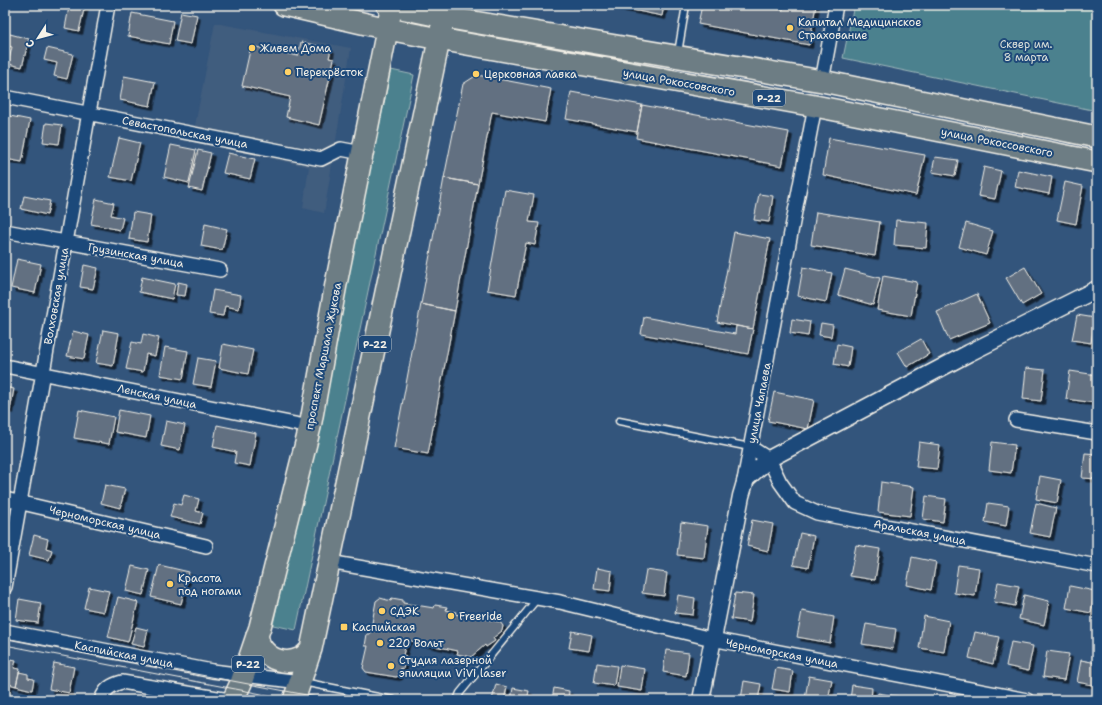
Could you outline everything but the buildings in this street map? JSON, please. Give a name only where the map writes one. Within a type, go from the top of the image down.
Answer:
[{"type":"highway","name":"улица Рокоссовского","points":[[284,5],[439,39],[815,106],[1097,162]]},
{"type":"highway","name":"проспект Маршала Жукова","points":[[233,700],[244,676],[257,635],[310,427],[336,284],[388,29],[390,6]]},
{"type":"highway","name":"Р-22","points":[[390,6],[444,17],[822,81],[1097,137]]},
{"type":"highway","points":[[439,39],[444,17]]},
{"type":"highway","name":"Р-22","points":[[297,691],[311,649],[439,39]]},
{"type":"highway","points":[[257,635],[261,646],[268,655],[279,661],[291,662],[302,657],[311,649]]},
{"type":"street","name":"Волховская улица","points":[[5,587],[108,5]]},
{"type":"street","points":[[822,81],[836,5]]},
{"type":"street","name":"Севастопольская улица","points":[[5,98],[322,159],[341,149],[362,153]]},
{"type":"street","name":"улица Чапаева","points":[[700,700],[741,496],[815,106]]},
{"type":"street","name":"Грузинская улица","points":[[5,231],[220,270]]},
{"type":"street","points":[[741,496],[746,479],[769,459],[969,353],[1097,289]]},
{"type":"street","name":"Ленская улица","points":[[5,366],[42,372],[310,427]]},
{"type":"street","points":[[1016,420],[1097,433]]},
{"type":"street","points":[[750,447],[769,459]]},
{"type":"street","name":"Аральская улица","points":[[769,459],[780,482],[796,503],[816,513],[1097,566]]},
{"type":"street","name":"Черноморская улица","points":[[5,499],[206,546]]},
{"type":"street","name":"Черноморская улица","points":[[329,562],[538,598],[712,639],[1027,700]]},
{"type":"street","name":"Каспийская улица","points":[[5,631],[244,676],[297,691]]},
{"type":"street","points":[[101,700],[103,695],[111,686],[122,682],[229,700]]},
{"type":"lane","points":[[677,57],[686,5]]},
{"type":"lane","points":[[620,421],[750,447]]},
{"type":"lane","points":[[457,700],[460,693],[538,598]]},
{"type":"lane","points":[[297,691],[393,700]]},
{"type":"shaded area","points":[[215,23],[351,48],[324,213],[303,208],[309,167],[192,141]]},
{"type":"green space","name":"Сквер им. 8 марта","points":[[854,5],[1097,5],[1097,111],[843,58]]},
{"type":"green space","points":[[391,70],[414,75],[296,630],[273,625]]},
{"type":"tram line","points":[[5,638],[333,700]]},
{"type":"tram line","points":[[5,645],[293,700]]},
{"type":"place","name":"Капитал Медицинское Страхование","points":[[790,28]]},
{"type":"place","name":"Живем Дома","points":[[252,48]]},
{"type":"place","name":"Перекрёсток","points":[[288,72]]},
{"type":"place","name":"Церковная лавка","points":[[476,74]]},
{"type":"place","name":"Красота под ногами","points":[[170,584]]},
{"type":"place","name":"СДЭК","points":[[382,611]]},
{"type":"place","name":"Freeride","points":[[451,616]]},
{"type":"place","name":"Каспийская","points":[[344,627]]},
{"type":"place","name":"220 Вольт","points":[[380,643]]},
{"type":"place","name":"Студия лазерной эпиляции ViVi laser","points":[[391,666]]}]
